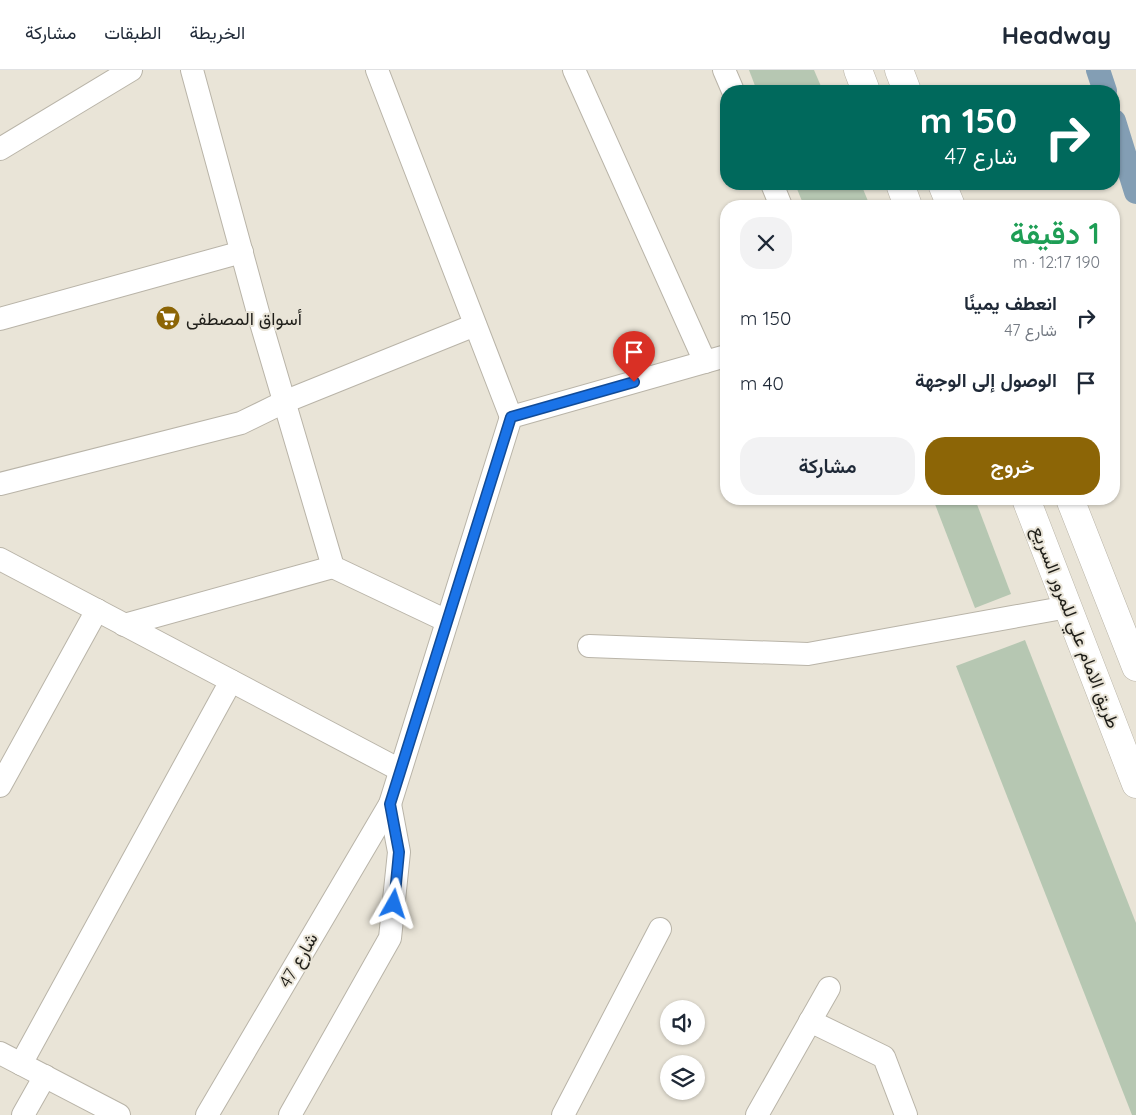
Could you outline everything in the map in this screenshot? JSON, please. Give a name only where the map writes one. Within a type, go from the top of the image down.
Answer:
[{"type":"main road","points":[[858,70],[864,85]]},
{"type":"main road","points":[[899,70],[905,85]]},
{"type":"main road","name":"طريق الامام علي للمرور السريع","points":[[1028,505],[1136,784]]},
{"type":"main road","points":[[1072,505],[1136,667]]},
{"type":"street","points":[[0,148],[132,70]]},
{"type":"street","points":[[192,70],[284,402],[333,567]]},
{"type":"street","points":[[377,70],[511,417],[720,358]]},
{"type":"street","points":[[574,70],[705,362]]},
{"type":"street","points":[[724,70],[730,85]]},
{"type":"street","points":[[0,319],[42,309],[242,252]]},
{"type":"street","points":[[0,484],[241,423],[284,402],[475,324]]},
{"type":"street","name":"شارع 47","points":[[207,1115],[390,804],[511,417]]},
{"type":"street","points":[[0,560],[400,770]]},
{"type":"street","points":[[124,625],[333,567],[447,621]]},
{"type":"street","points":[[589,646],[808,654],[1068,607]]},
{"type":"street","points":[[0,786],[97,610]]},
{"type":"street","points":[[21,1064],[231,682]]},
{"type":"street","name":"شارع 47","points":[[290,1115],[390,938],[399,852],[390,804]]},
{"type":"street","points":[[563,1115],[660,929]]},
{"type":"street","points":[[757,1115],[829,988]]},
{"type":"street","points":[[810,1021],[884,1057],[906,1115]]},
{"type":"street","points":[[0,1053],[119,1115]]},
{"type":"street","points":[[23,1115],[45,1076]]},
{"type":"green space","points":[[749,70],[814,70],[820,85],[755,85]]},
{"type":"green space","points":[[797,190],[863,190],[868,200],[802,200]]},
{"type":"green space","points":[[935,505],[977,505],[1011,594],[975,608]]},
{"type":"green space","points":[[1025,640],[1136,923],[1136,1115],[1132,1115],[956,666]]},
{"type":"waterway","points":[[1098,70],[1103,85]]},
{"type":"waterway","points":[[1120,140],[1136,192]]},
{"type":"place","name":"أسواق المصطفى","points":[[168,318]]},
{"type":"route","points":[[394,904],[399,852],[390,804],[511,417],[634,382]]}]
